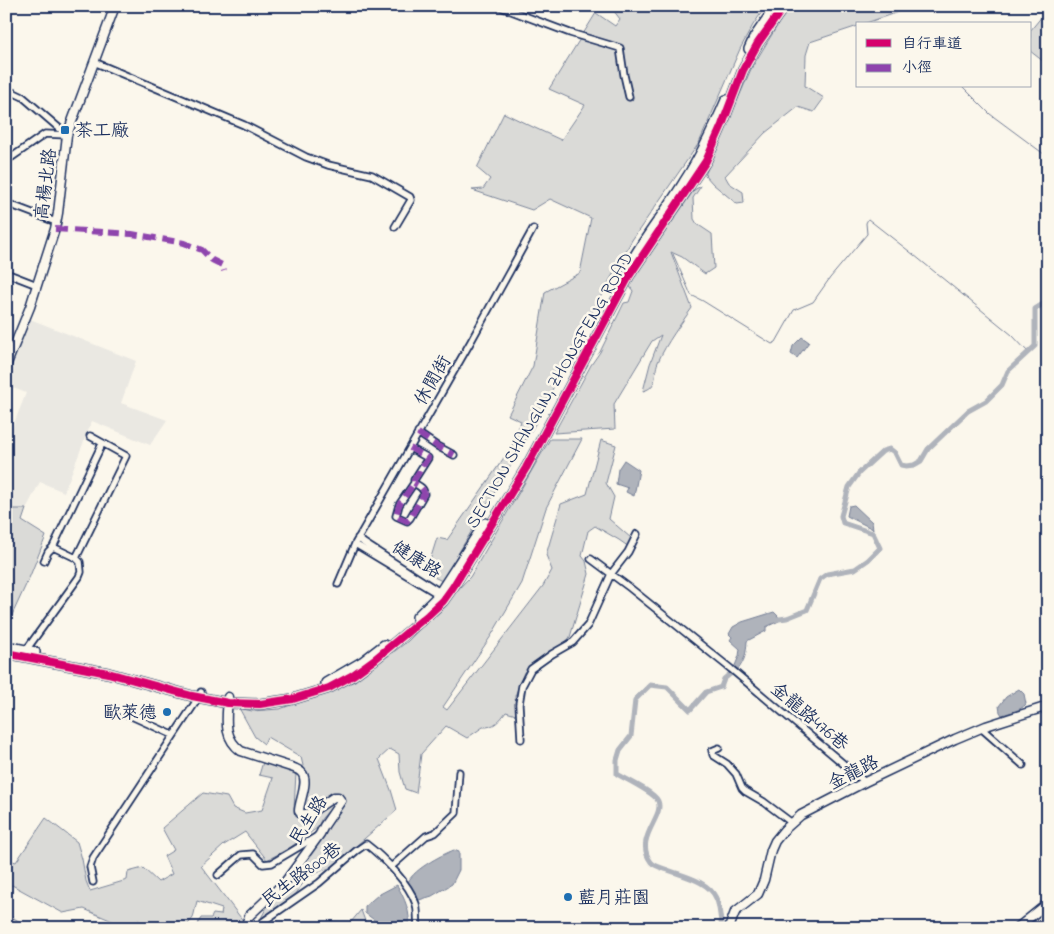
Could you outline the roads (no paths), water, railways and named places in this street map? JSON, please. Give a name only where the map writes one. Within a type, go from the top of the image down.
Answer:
[{"type":"main road","name":"SECTION SHANGLIN, ZHONGFENG ROAD","points":[[442,594],[520,468],[636,253],[699,159],[754,38],[776,6]]},
{"type":"main road","name":"SECTION SHANGLIN, ZHONGFENG ROAD","points":[[26,654],[108,667],[200,694],[228,700],[261,701],[293,694],[326,683],[340,676],[373,657],[428,615],[526,468],[629,276],[706,161],[744,70],[758,43],[784,6]]},
{"type":"main road","points":[[6,646],[26,654]]},
{"type":"main road","points":[[6,653],[26,654]]},
{"type":"street","name":"高楊北路","points":[[6,366],[30,307],[56,222],[66,135],[115,6]]},
{"type":"street","points":[[498,6],[570,33],[620,48],[629,97]]},
{"type":"street","points":[[94,62],[244,125],[306,157],[335,167],[372,175],[410,197],[411,200],[395,227]]},
{"type":"street","points":[[6,90],[23,96],[66,135]]},
{"type":"street","points":[[6,149],[12,157],[45,134],[66,135]]},
{"type":"street","points":[[6,203],[56,222]]},
{"type":"street","name":"休閒街","points":[[338,584],[358,538],[533,229]]},
{"type":"street","points":[[6,273],[37,285]]},
{"type":"street","points":[[418,433],[454,455]]},
{"type":"street","points":[[26,654],[29,646],[79,577],[81,572],[78,560],[126,456],[90,436]]},
{"type":"street","points":[[44,561],[102,444]]},
{"type":"street","points":[[410,448],[428,458],[399,505],[396,516],[408,521],[424,494],[424,491],[414,483]]},
{"type":"street","points":[[521,739],[520,704],[522,686],[531,669],[573,642],[588,625],[611,574],[628,552],[637,534]]},
{"type":"street","name":"健康路","points":[[358,538],[442,594]]},
{"type":"street","name":"健康路","points":[[355,544],[442,594]]},
{"type":"street","points":[[53,546],[78,560]]},
{"type":"street","name":"金龍路476巷","points":[[591,559],[734,671],[865,782]]},
{"type":"street","points":[[93,882],[90,868],[93,858],[200,694]]},
{"type":"street","name":"民生路","points":[[228,700],[227,730],[229,737],[236,747],[241,751],[301,772],[305,783],[299,806],[299,811],[302,815],[310,813],[331,798],[338,797],[340,799],[340,804],[285,882],[249,916],[245,928]]},
{"type":"street","name":"金龍路","points":[[729,928],[735,912],[758,894],[775,841],[801,815],[955,739],[981,728],[1048,706]]},
{"type":"street","points":[[118,710],[173,735]]},
{"type":"street","points":[[981,728],[1023,765]]},
{"type":"street","points":[[718,748],[712,751],[713,755],[727,764],[736,774],[742,788],[792,822]]},
{"type":"street","points":[[418,928],[415,903],[405,883],[391,867],[426,836],[435,833],[456,813],[459,772]]},
{"type":"street","points":[[218,876],[241,855],[253,854],[262,864],[272,863],[320,834]]},
{"type":"street","name":"民生路800巷","points":[[254,928],[319,883],[356,850],[366,844],[377,852],[391,867]]},
{"type":"street","points":[[1017,928],[1048,903]]},
{"type":"waterway","points":[[964,88],[990,114],[1048,157]]},
{"type":"waterway","points":[[673,254],[691,295],[772,344],[776,342],[794,310],[813,302],[830,278],[867,234],[866,223],[868,219],[1012,335],[1028,352]]},
{"type":"waterway","points":[[772,620],[787,618],[807,610],[820,579],[827,574],[855,569],[880,548],[873,533],[843,523],[841,516],[849,487],[859,473],[883,451],[890,449],[895,453],[901,465],[914,465],[921,461],[928,449],[968,411],[986,401],[1002,385],[1008,371],[1035,346],[1035,309],[1048,301]]},
{"type":"waterway","points":[[722,928],[717,901],[713,892],[708,887],[695,880],[658,867],[651,862],[646,853],[645,845],[657,814],[658,801],[646,790],[617,774],[617,760],[620,750],[631,736],[635,700],[650,685],[667,687],[690,710],[706,692],[721,687],[724,679],[735,670]]},
{"type":"place","name":"茶工廠","points":[[65,130]]},
{"type":"place","name":"歐萊德","points":[[167,712]]},
{"type":"place","name":"藍月莊園","points":[[568,897]]}]
